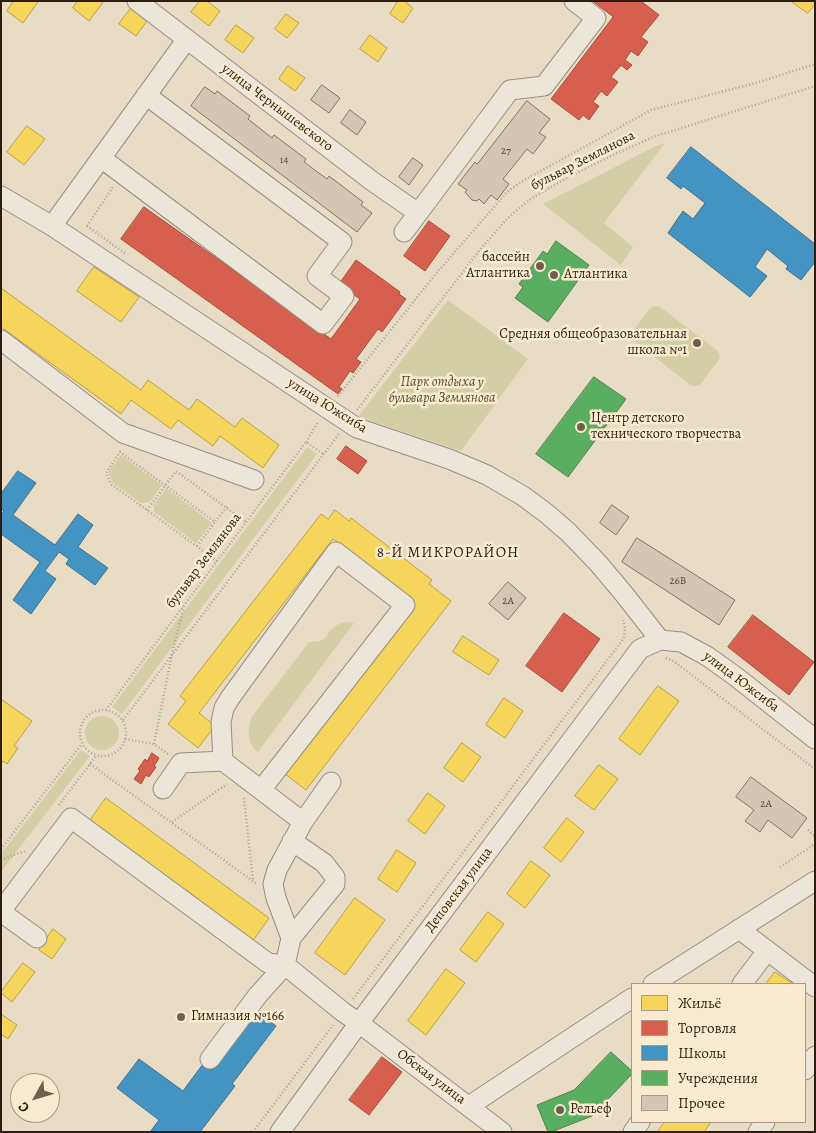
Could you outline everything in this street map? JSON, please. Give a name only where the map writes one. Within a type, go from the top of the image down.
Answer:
[{"type":"street","name":"улица Чернышевского","points":[[137,1],[372,181],[418,213]]},
{"type":"street","points":[[404,232],[510,90],[544,86],[596,18],[574,1]]},
{"type":"street","points":[[52,226],[187,39]]},
{"type":"street","points":[[101,158],[323,324],[344,296],[317,276],[342,242],[146,95]]},
{"type":"street","name":"улица Южсиба","points":[[1,196],[74,240],[357,428],[449,459],[487,475],[524,496],[568,532],[598,563],[624,594],[662,649],[681,642],[707,656],[815,739]]},
{"type":"street","points":[[1,340],[123,432],[254,480]]},
{"type":"street","points":[[223,761],[221,722],[224,708],[336,552],[405,605],[261,790]]},
{"type":"street","name":"Деповская улица","points":[[280,1132],[359,1023],[640,649],[662,649]]},
{"type":"street","points":[[163,789],[181,763],[223,761],[303,822]]},
{"type":"street","points":[[291,938],[276,898],[273,884],[276,870],[303,822],[331,782]]},
{"type":"street","points":[[37,938],[1,912],[71,818],[268,963],[285,965]]},
{"type":"street","points":[[210,1058],[258,995],[285,965],[291,938],[335,884],[335,877],[324,863],[292,841]]},
{"type":"street","points":[[655,983],[815,881]]},
{"type":"street","points":[[739,929],[815,987]]},
{"type":"street","points":[[743,983],[767,951]]},
{"type":"street","name":"Обская улица","points":[[285,965],[342,1012],[502,1132]]},
{"type":"street","points":[[469,1106],[631,999]]},
{"type":"street","points":[[806,1069],[815,1056]]},
{"type":"path","name":"бульвар Землянова","points":[[106,710],[306,442],[328,408],[434,276],[507,192],[521,182],[651,110],[756,83],[815,64]]},
{"type":"path","name":"бульвар Землянова","points":[[123,720],[323,454],[482,247],[507,219],[532,198],[565,179],[609,156],[653,137],[815,86]]},
{"type":"path","points":[[74,240],[87,226],[122,174]]},
{"type":"path","points":[[306,442],[323,454]]},
{"type":"path","points":[[215,522],[120,452],[106,473],[111,484],[217,561]]},
{"type":"path","points":[[147,510],[176,471],[246,522]]},
{"type":"path","points":[[197,546],[227,507]]},
{"type":"path","points":[[154,744],[172,654],[185,604]]},
{"type":"path","points":[[253,1132],[624,638],[625,628],[622,618]]},
{"type":"path","points":[[662,649],[672,660],[815,769]]},
{"type":"path","points":[[106,710],[115,713],[123,720],[126,731],[125,742],[118,752],[108,757],[96,756],[88,752],[82,744],[79,734],[81,724],[91,713],[106,710]]},
{"type":"path","points":[[125,739],[154,744],[181,763]]},
{"type":"path","points":[[1,849],[82,744]]},
{"type":"path","points":[[90,764],[276,898]]},
{"type":"path","points":[[172,823],[241,774],[253,881]]},
{"type":"path","points":[[808,830],[815,836]]},
{"type":"path","points":[[780,867],[815,844]]},
{"type":"path","points":[[1,860],[25,851]]},
{"type":"green space","points":[[665,143],[604,223],[633,247],[621,265],[543,204],[656,146]]},
{"type":"green space","name":"Парк отдыха у бульвара Землянова","points":[[448,300],[528,359],[461,451],[358,417]]},
{"type":"green space","points":[[660,307],[718,351],[720,358],[700,385],[690,385],[636,342],[634,330],[650,308]]},
{"type":"green space","points":[[307,447],[317,454],[122,714],[112,707]]},
{"type":"green space","points":[[121,455],[162,485],[150,502],[141,503],[113,483],[108,472]]},
{"type":"green space","points":[[166,488],[212,523],[196,543],[154,512],[154,505]]},
{"type":"green space","points":[[347,622],[354,623],[258,752],[250,741],[249,727],[251,718],[309,642],[320,641],[326,638],[334,627]]},
{"type":"green space","points":[[102,716],[114,721],[119,733],[114,745],[102,750],[90,745],[85,733],[90,721]]},
{"type":"green space","points":[[81,750],[90,756],[1,872],[1,854]]},
{"type":"building: Жильё","points":[[14,1],[38,2],[23,23],[7,11]]},
{"type":"building: Жильё","points":[[78,1],[104,1],[89,21],[73,8]]},
{"type":"building: Жильё","points":[[200,1],[207,1],[220,11],[209,26],[191,12]]},
{"type":"building: Жильё","points":[[398,1],[404,1],[413,8],[403,23],[390,14]]},
{"type":"building: Жильё","points":[[791,1],[815,1],[815,4],[808,13]]},
{"type":"building: Жильё","points":[[131,8],[147,21],[136,36],[119,24]]},
{"type":"building: Жильё","points":[[286,14],[299,23],[287,38],[275,29]]},
{"type":"building: Жильё","points":[[236,25],[254,38],[243,53],[225,40]]},
{"type":"building: Жильё","points":[[370,35],[387,48],[378,62],[360,49]]},
{"type":"building: Жильё","points":[[288,66],[305,78],[295,91],[279,79]]},
{"type":"building: Жильё","points":[[27,126],[45,139],[24,165],[7,152]]},
{"type":"building: Жильё","points":[[94,267],[139,297],[121,322],[77,291]]},
{"type":"building: Жильё","points":[[1,288],[141,390],[148,380],[189,410],[197,399],[235,427],[242,418],[279,445],[263,468],[220,436],[213,446],[178,420],[171,429],[131,400],[121,414],[1,327]]},
{"type":"building: Жильё","points":[[335,510],[349,521],[351,518],[432,580],[429,584],[451,601],[306,790],[284,773],[415,603],[333,539],[199,713],[215,726],[198,748],[168,724],[186,701],[180,696],[321,514],[328,519]]},
{"type":"building: Жильё","points":[[463,636],[499,660],[489,675],[453,652]]},
{"type":"building: Жильё","points":[[658,686],[679,701],[640,755],[619,739]]},
{"type":"building: Жильё","points":[[504,698],[523,711],[505,738],[486,725]]},
{"type":"building: Жильё","points":[[1,699],[32,721],[14,746],[18,748],[7,764],[3,761],[1,764]]},
{"type":"building: Жильё","points":[[462,743],[481,757],[463,782],[444,768]]},
{"type":"building: Жильё","points":[[599,765],[618,779],[594,810],[575,796]]},
{"type":"building: Жильё","points":[[428,793],[445,806],[425,834],[408,821]]},
{"type":"building: Жильё","points":[[106,798],[269,918],[252,942],[239,930],[197,901],[198,899],[185,889],[183,891],[118,843],[105,831],[104,833],[89,822]]},
{"type":"building: Жильё","points":[[567,818],[584,832],[561,862],[544,848]]},
{"type":"building: Жильё","points":[[397,850],[416,863],[397,892],[378,879]]},
{"type":"building: Жильё","points":[[531,861],[550,875],[525,908],[507,894]]},
{"type":"building: Жильё","points":[[355,898],[385,920],[345,975],[315,953]]},
{"type":"building: Жильё","points":[[488,912],[504,924],[476,962],[460,950]]},
{"type":"building: Жильё","points":[[53,929],[66,939],[52,959],[39,950]]},
{"type":"building: Жильё","points":[[23,963],[35,972],[12,1002],[1,992]]},
{"type":"building: Жильё","points":[[446,969],[465,983],[426,1035],[408,1021]]},
{"type":"building: Жильё","points":[[775,972],[792,983],[767,983]]},
{"type":"building: Жильё","points":[[1,1014],[17,1025],[8,1039],[1,1034]]},
{"type":"building: Жильё","points":[[664,1123],[710,1123],[704,1132],[657,1132]]},
{"type":"building: Торговля","points":[[593,1],[641,1],[659,15],[641,37],[648,42],[638,56],[631,51],[625,60],[632,65],[627,70],[621,65],[611,77],[618,82],[607,96],[601,91],[593,102],[599,106],[589,120],[583,115],[579,120],[551,99],[613,17]]},
{"type":"building: Торговля","points":[[144,207],[331,339],[360,299],[339,284],[356,260],[400,292],[399,294],[406,299],[382,332],[378,329],[356,359],[361,362],[353,373],[350,371],[339,387],[342,389],[338,394],[121,239]]},
{"type":"building: Торговля","points":[[429,221],[450,236],[425,271],[404,256]]},
{"type":"building: Торговля","points":[[346,446],[367,461],[358,474],[337,459]]},
{"type":"building: Торговля","points":[[564,613],[600,639],[562,692],[526,666]]},
{"type":"building: Торговля","points":[[753,615],[814,662],[789,695],[728,647]]},
{"type":"building: Торговля","points":[[152,753],[159,758],[154,766],[156,767],[149,777],[146,775],[141,784],[134,779],[140,771],[138,769],[145,759],[147,761]]},
{"type":"building: Торговля","points":[[382,1057],[402,1072],[369,1115],[349,1100]]},
{"type":"building: Школы","points":[[691,147],[815,244],[815,262],[801,280],[786,269],[788,266],[767,249],[755,267],[767,276],[750,297],[668,233],[683,211],[693,219],[705,203],[683,186],[681,189],[667,178]]},
{"type":"building: Школы","points":[[18,471],[36,483],[13,515],[55,545],[78,514],[93,525],[78,547],[108,568],[95,585],[66,564],[69,559],[59,552],[45,571],[56,579],[31,614],[13,600],[40,562],[1,534],[1,515],[4,511],[1,509],[1,494]]},
{"type":"building: Школы","points":[[255,1011],[276,1026],[232,1084],[235,1086],[200,1132],[150,1132],[159,1120],[117,1088],[139,1059],[183,1091],[203,1064],[211,1070]]},
{"type":"building: Учреждения","name":"Атлантика","points":[[556,241],[589,265],[548,322],[515,298],[523,287],[519,284],[543,251],[547,254]]},
{"type":"building: Учреждения","name":"Центр детского технического творчества","points":[[594,377],[626,399],[568,477],[536,454]]},
{"type":"building: Учреждения","points":[[611,1052],[631,1070],[631,1075],[592,1116],[548,1132],[537,1105],[574,1090]]},
{"type":"building: Прочее","points":[[322,85],[340,98],[329,113],[311,100]]},
{"type":"building: Прочее","points":[[205,87],[215,94],[217,91],[250,116],[248,119],[272,138],[274,135],[306,159],[304,162],[327,179],[329,176],[363,202],[361,205],[372,213],[357,232],[191,106]]},
{"type":"building: Прочее","points":[[527,101],[550,119],[539,133],[546,137],[533,154],[527,149],[503,179],[509,184],[497,200],[491,195],[484,204],[479,199],[477,201],[472,200],[465,192],[467,190],[458,184],[475,162],[477,164]]},
{"type":"building: Прочее","points":[[350,110],[366,122],[357,135],[341,123]]},
{"type":"building: Прочее","points":[[413,158],[423,165],[409,185],[399,177]]},
{"type":"building: Прочее","points":[[612,505],[629,517],[616,535],[600,523]]},
{"type":"building: Прочее","points":[[637,538],[735,600],[719,625],[622,562]]},
{"type":"building: Прочее","points":[[508,582],[526,598],[508,620],[489,604]]},
{"type":"building: Прочее","points":[[751,777],[807,818],[792,838],[768,820],[760,832],[745,821],[754,810],[736,797]]},
{"type":"place","name":"бассейн Атлантика","points":[[540,266]]},
{"type":"place","name":"Атлантика","points":[[554,275]]},
{"type":"place","name":"Средняя общеобразовательная школа №1","points":[[697,343]]},
{"type":"place","name":"Центр детского технического творчества","points":[[581,427]]},
{"type":"place","name":"Гимназия №166","points":[[181,1017]]},
{"type":"place","name":"Рельеф","points":[[560,1110]]},
{"type":"district","name":"8-Й МИКРОРАЙОН","points":[[448,553]]}]
